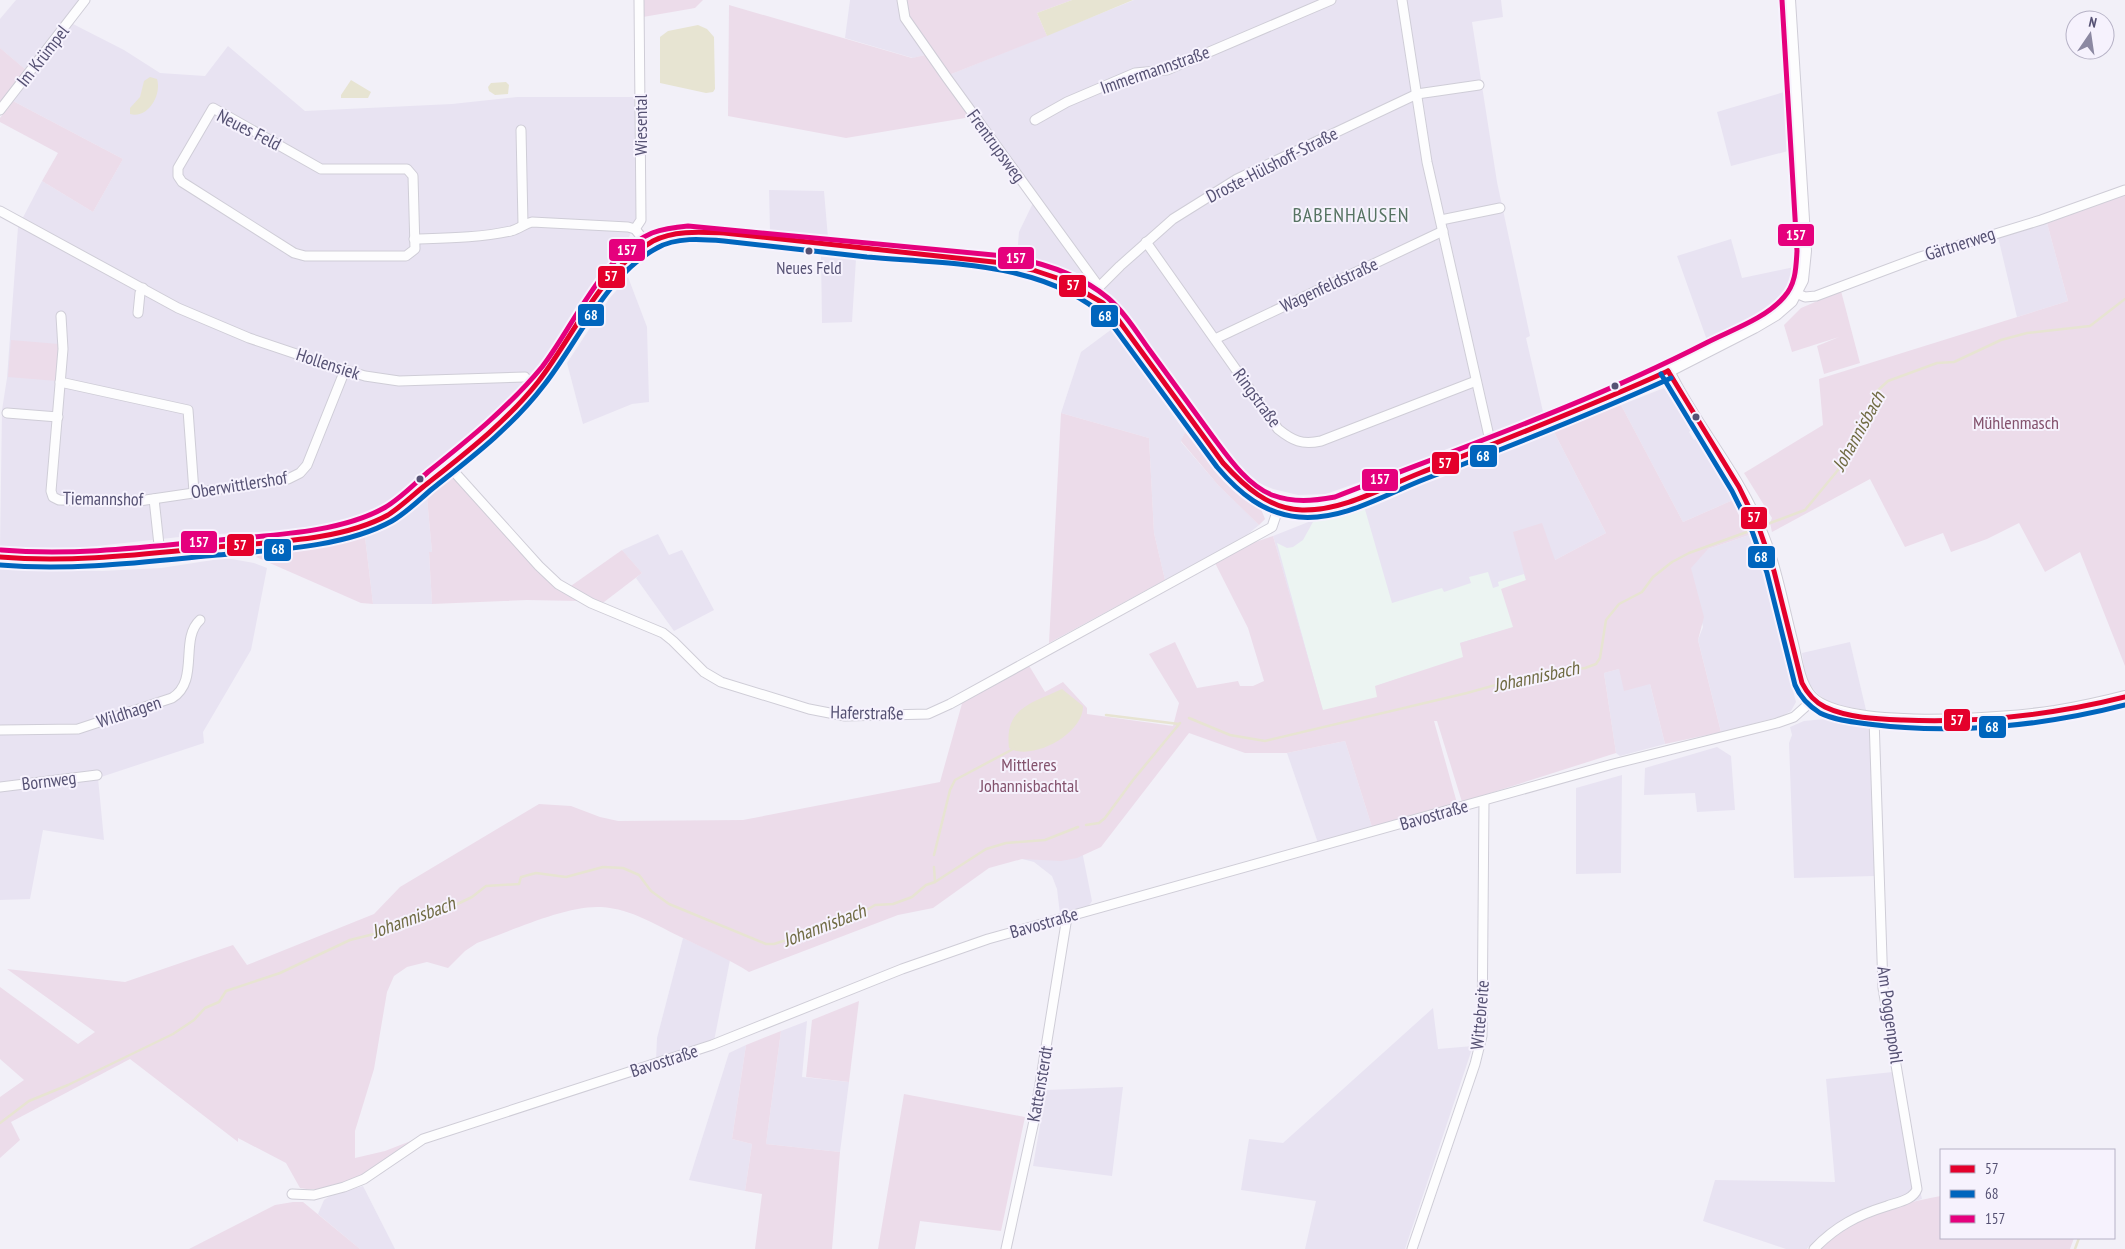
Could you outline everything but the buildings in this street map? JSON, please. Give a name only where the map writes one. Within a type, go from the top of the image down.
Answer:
[{"type":"main road","points":[[0,557],[79,560],[160,554],[250,544],[368,525],[389,514],[524,399],[548,370],[620,268],[632,255],[647,244],[673,234],[695,233],[995,262],[1044,272],[1096,292],[1223,463],[1252,492],[1279,506],[1301,510],[1338,504],[1491,445],[1668,371],[1767,320],[1785,307],[1796,293],[1802,280],[1804,251],[1789,0]]},
{"type":"main road","points":[[1668,371],[1682,398],[1757,522],[1763,537],[1799,674],[1813,700],[1836,713],[1874,718],[1958,720],[2003,718],[2057,712],[2125,697]]},
{"type":"street","name":"Im Krümpel","points":[[0,110],[85,0]]},
{"type":"street","name":"Wiesental","points":[[635,229],[641,220],[639,0]]},
{"type":"street","name":"Frentrupsweg","points":[[902,0],[906,18],[1096,292]]},
{"type":"street","name":"Immermannstraße","points":[[1035,120],[1067,102],[1135,73],[1167,70],[1331,0]]},
{"type":"street","points":[[1402,0],[1428,162],[1491,445]]},
{"type":"street","name":"Droste-Hülshoff-Straße","points":[[1096,292],[1146,242],[1173,219],[1237,179],[1417,94],[1479,85]]},
{"type":"street","name":"Neues Feld","points":[[213,108],[321,169],[407,169],[412,176],[414,239],[414,249],[406,256],[305,256],[294,253],[182,182],[178,176],[178,168],[213,108]]},
{"type":"street","points":[[521,130],[523,224]]},
{"type":"street","name":"Gärtnerweg","points":[[1796,293],[1805,297],[1816,296],[1920,257],[2040,220],[2125,190]]},
{"type":"street","points":[[1441,220],[1500,208]]},
{"type":"street","name":"Hollensiek","points":[[0,211],[178,308],[223,328],[344,370],[399,382],[525,377]]},
{"type":"street","points":[[414,239],[483,236],[514,230],[523,224],[618,226],[635,229],[647,244]]},
{"type":"street","name":"Wagenfeldstraße","points":[[1215,339],[1444,231]]},
{"type":"street","name":"Ringstraße","points":[[1146,242],[1278,429],[1297,443],[1308,444],[1320,441],[1476,382]]},
{"type":"street","points":[[138,313],[140,293],[143,288]]},
{"type":"street","name":"Tiemannshof","points":[[61,316],[63,349],[51,491],[53,497],[67,500],[154,500],[160,554]]},
{"type":"street","name":"Oberwittlershof","points":[[154,500],[194,492],[288,479],[300,473],[307,465],[344,370]]},
{"type":"street","points":[[60,382],[188,410],[194,492]]},
{"type":"street","points":[[7,413],[58,417]]},
{"type":"street","name":"Haferstraße","points":[[448,465],[539,566],[571,592],[591,603],[663,633],[674,641],[704,672],[721,682],[809,709],[845,716],[928,714],[950,704],[1272,527],[1279,506]]},
{"type":"street","name":"Wildhagen","points":[[0,730],[78,729],[172,698],[184,687],[193,631],[200,620]]},
{"type":"street","name":"Bavostraße","points":[[292,1194],[314,1195],[344,1188],[364,1179],[412,1144],[428,1137],[712,1046],[911,965],[988,939],[1484,800],[1777,723],[1794,717],[1813,700]]},
{"type":"street","name":"Am Poggenpohl","points":[[1814,1249],[1824,1238],[1858,1215],[1904,1201],[1912,1196],[1917,1189],[1883,988],[1874,718]]},
{"type":"street","name":"Bornweg","points":[[0,787],[97,775]]},
{"type":"street","name":"Wittebreite","points":[[1412,1249],[1475,1064],[1482,1036],[1484,800]]},
{"type":"street","name":"Kattensterdt","points":[[1006,1249],[1036,1112],[1067,917]]},
{"type":"shaded area","points":[[16,0],[79,0],[26,70],[0,48],[0,19]]},
{"type":"shaded area","points":[[850,0],[899,0],[925,55],[913,58],[845,38]]},
{"type":"shaded area","points":[[1072,0],[1133,0],[1047,36],[1037,13]]},
{"type":"shaded area","points":[[1134,0],[1501,0],[1503,17],[1472,22],[1497,182],[1530,336],[1526,338],[1544,416],[1326,494],[1298,495],[1273,489],[1258,483],[1234,465],[1117,304],[1112,301],[1096,275],[949,75]]},
{"type":"shaded area","points":[[73,24],[124,50],[160,73],[205,76],[228,46],[305,111],[452,104],[517,97],[636,97],[637,215],[628,240],[560,342],[517,394],[492,418],[376,513],[355,520],[259,534],[259,532],[198,535],[78,548],[36,548],[35,551],[0,549],[2,410],[7,378],[18,227],[42,181],[93,212],[123,159],[13,101]]},
{"type":"shaded area","points":[[698,25],[707,29],[714,37],[715,89],[713,92],[706,93],[660,83],[660,37],[668,31]]},
{"type":"shaded area","points":[[150,77],[157,79],[158,85],[152,104],[143,113],[137,115],[130,114],[130,108],[140,97],[144,81]]},
{"type":"shaded area","points":[[351,80],[371,92],[368,98],[341,98]]},
{"type":"shaded area","points":[[506,82],[509,85],[508,94],[495,95],[489,91],[488,87],[491,83]]},
{"type":"shaded area","points":[[1784,92],[1788,151],[1731,166],[1717,112]]},
{"type":"shaded area","points":[[769,190],[824,191],[828,238],[770,232]]},
{"type":"shaded area","points":[[1033,203],[1089,280],[1086,282],[1051,266],[1017,256],[1019,232]]},
{"type":"shaded area","points":[[2047,223],[2068,301],[2017,317],[1998,237]]},
{"type":"shaded area","points":[[1731,239],[1742,278],[1794,267],[1791,281],[1776,302],[1753,316],[1754,320],[1708,343],[1677,256]]},
{"type":"shaded area","points":[[821,256],[856,259],[852,322],[822,323]]},
{"type":"shaded area","points":[[628,277],[647,327],[649,402],[632,404],[583,424],[567,363],[609,299]]},
{"type":"shaded area","points":[[1112,329],[1185,432],[1181,442],[1218,485],[1259,525],[1243,538],[1165,580],[1154,533],[1149,438],[1061,413],[1081,352]]},
{"type":"shaded area","points":[[1664,388],[1691,430],[1689,432],[1694,440],[1696,438],[1733,500],[1683,522],[1621,405]]},
{"type":"shaded area","points":[[1554,432],[1606,533],[1555,560],[1539,620],[1323,712],[1273,536],[1316,519],[1365,505]]},
{"type":"shaded area","points":[[427,498],[432,552],[429,552],[432,604],[373,604],[365,537],[386,529]]},
{"type":"shaded area","points":[[1364,506],[1392,603],[1442,588],[1444,592],[1471,583],[1469,577],[1488,572],[1493,588],[1499,586],[1498,582],[1524,574],[1539,620],[1460,643],[1464,657],[1376,686],[1378,695],[1376,699],[1323,712],[1277,543],[1287,548],[1293,547],[1303,540],[1313,522]]},
{"type":"shaded area","points":[[658,534],[669,555],[682,550],[714,610],[674,631],[636,578],[642,573],[622,550]]},
{"type":"shaded area","points":[[1752,534],[1796,702],[1791,711],[1782,716],[1721,732],[1698,640],[1703,627],[1688,560],[1708,549]]},
{"type":"shaded area","points":[[226,558],[254,563],[267,568],[251,650],[203,732],[204,743],[98,778],[104,840],[43,830],[30,899],[0,900],[0,568],[102,571],[161,568]]},
{"type":"shaded area","points":[[1850,642],[1866,710],[1831,704],[1811,686],[1805,674],[1802,653]]},
{"type":"shaded area","points":[[1619,669],[1650,684],[1665,744],[1620,756],[1616,753],[1604,673]]},
{"type":"shaded area","points":[[1062,689],[1083,706],[1081,716],[1075,726],[1066,735],[1043,748],[1019,751],[1009,748],[1011,723],[1016,715],[1031,703]]},
{"type":"shaded area","points":[[1824,719],[1870,729],[1875,876],[1794,878],[1789,743],[1792,735],[1790,727],[1804,721]]},
{"type":"shaded area","points":[[1345,741],[1372,827],[1318,843],[1287,753]]},
{"type":"shaded area","points":[[1717,747],[1731,756],[1735,810],[1697,812],[1695,793],[1644,795],[1645,768]]},
{"type":"shaded area","points":[[1622,775],[1621,873],[1576,874],[1576,788]]},
{"type":"shaded area","points":[[1082,851],[1092,901],[1088,907],[1060,914],[1057,889],[1052,876],[1034,862],[1022,859]]},
{"type":"shaded area","points":[[683,938],[730,960],[714,1041],[656,1060],[657,1038]]},
{"type":"shaded area","points":[[1433,1008],[1438,1049],[1473,1046],[1405,1249],[1305,1249],[1316,1201],[1241,1190],[1249,1139],[1283,1143]]},
{"type":"shaded area","points":[[807,1021],[802,1077],[849,1082],[840,1152],[766,1144],[781,1031]]},
{"type":"shaded area","points":[[746,1045],[732,1139],[752,1144],[745,1191],[689,1180],[729,1053]]},
{"type":"shaded area","points":[[1893,1072],[1922,1199],[1874,1213],[1830,1240],[1821,1249],[1809,1246],[1807,1249],[1786,1249],[1703,1221],[1715,1180],[1835,1182],[1826,1079]]},
{"type":"shaded area","points":[[1123,1087],[1112,1176],[1033,1166],[1046,1090]]},
{"type":"shaded area","points":[[363,1186],[395,1249],[360,1249],[318,1214],[324,1200],[330,1196]]},
{"type":"green space","points":[[643,0],[703,0],[695,8],[643,17]]},
{"type":"green space","points":[[905,0],[1072,0],[1037,13],[1047,36],[949,75],[908,17]]},
{"type":"green space","points":[[729,5],[912,58],[925,55],[971,117],[846,138],[728,116]]},
{"type":"green space","points":[[0,48],[26,70],[0,103]]},
{"type":"green space","points":[[13,101],[123,159],[93,212],[42,181],[58,153],[0,122],[0,118]]},
{"type":"green space","name":"Mühlenmasch","points":[[2125,194],[2125,666],[2080,552],[2045,572],[2019,523],[1987,539],[1951,552],[1943,533],[1905,547],[1870,479],[1772,532],[1770,523],[1772,518],[1744,473],[1823,425],[1819,379],[2068,301],[2047,223]]},
{"type":"green space","points":[[1841,291],[1860,363],[1824,374],[1817,346],[1839,337],[1792,352],[1784,325],[1801,308]]},
{"type":"green space","points":[[11,340],[59,344],[57,381],[8,377]]},
{"type":"green space","name":"Mittleres Johannisbachtal","points":[[1621,405],[1683,522],[1733,500],[1752,534],[1708,549],[1691,568],[1704,617],[1698,640],[1721,732],[1665,744],[1650,684],[1624,691],[1619,669],[1604,673],[1616,753],[1462,802],[1437,721],[1434,721],[1457,803],[1372,827],[1345,741],[1287,753],[1245,753],[1189,733],[1101,847],[1077,858],[1061,861],[1022,859],[989,868],[933,908],[898,915],[749,972],[644,919],[624,911],[601,907],[587,907],[555,914],[477,943],[465,951],[448,968],[427,962],[407,967],[394,976],[387,992],[374,1069],[355,1131],[355,1158],[385,1151],[416,1139],[362,1175],[347,1182],[332,1187],[300,1188],[286,1163],[238,1138],[238,1142],[130,1059],[11,1122],[20,1140],[0,1158],[0,1097],[24,1080],[0,1059],[0,987],[78,1044],[95,1032],[7,969],[125,982],[233,945],[247,965],[374,914],[400,887],[539,804],[571,806],[600,817],[618,821],[743,820],[940,782],[963,700],[1028,664],[1045,692],[1063,682],[1087,708],[1087,714],[1173,726],[1179,703],[1149,654],[1175,642],[1197,688],[1238,681],[1240,686],[1253,686],[1264,681],[1248,628],[1214,561],[1247,545],[1273,536],[1323,710],[1377,697],[1375,686],[1463,657],[1460,643],[1513,627],[1501,589],[1526,580],[1513,532],[1542,523],[1555,560],[1606,533],[1554,432]]},
{"type":"green space","points":[[1061,413],[1149,438],[1154,533],[1165,580],[1049,643]]},
{"type":"green space","points":[[1185,432],[1229,484],[1249,502],[1261,509],[1265,519],[1259,525],[1218,485],[1181,441]]},
{"type":"green space","points":[[453,476],[579,601],[527,600],[432,604],[429,552],[432,552],[427,498]]},
{"type":"green space","points":[[365,537],[373,604],[361,603],[256,557],[262,553]]},
{"type":"green space","points":[[622,550],[642,573],[604,602],[598,602],[568,588]]},
{"type":"green space","points":[[859,1001],[849,1082],[806,1077],[812,1020]]},
{"type":"green space","points":[[781,1031],[766,1144],[840,1152],[832,1249],[755,1249],[762,1194],[745,1191],[752,1144],[732,1139],[746,1045]]},
{"type":"green space","points":[[904,1094],[1025,1117],[1001,1231],[920,1221],[915,1249],[878,1249]]},
{"type":"green space","points":[[1940,1196],[1940,1239],[2074,1239],[2070,1249],[1821,1249],[1847,1228],[1862,1220],[1908,1203]]},
{"type":"green space","points":[[303,1202],[360,1249],[189,1249],[275,1205]]},
{"type":"waterway","points":[[840,241],[1015,257],[1039,263]]},
{"type":"waterway","name":"Johannisbach","points":[[1762,526],[1805,510],[1838,470],[1876,392],[1888,381],[1937,363],[1954,362],[2001,340],[2027,333],[2090,326],[2125,299]]},
{"type":"waterway","name":"Johannisbach","points":[[1189,718],[1230,735],[1265,741],[1467,693],[1535,674],[1585,668],[1596,664],[1600,658],[1606,620],[1619,604],[1642,592],[1653,577],[1672,562],[1689,553],[1755,529]]},
{"type":"waterway","points":[[43,553],[135,547]]},
{"type":"waterway","points":[[14,552],[34,553]]},
{"type":"waterway","name":"Johannisbach","points":[[1106,715],[1179,724]]},
{"type":"waterway","points":[[1086,825],[1099,823],[1105,818],[1133,780],[1180,723]]},
{"type":"waterway","name":"Johannisbach","points":[[934,855],[950,790],[955,780],[1015,748]]},
{"type":"waterway","points":[[935,882],[986,849],[1006,843],[1045,840],[1078,827]]},
{"type":"waterway","name":"Johannisbach","points":[[0,1123],[29,1101],[68,1085],[173,1034],[194,1020],[205,1008],[219,1002],[226,991],[280,973],[350,940],[374,934],[437,908],[449,908],[472,897],[486,886],[519,884],[521,877],[536,873],[566,877],[603,867],[623,868],[639,875],[651,891],[669,904],[766,944],[774,944],[824,928],[846,916],[853,918],[875,905],[893,904],[912,897],[926,885],[935,882],[934,867]]},
{"type":"waterway","points":[[2075,1249],[2079,1239]]},
{"type":"transit line","name":"157","points":[[1,550],[29,552],[111,550],[304,532],[347,523],[384,508],[458,448],[516,396],[554,351],[604,274],[619,257],[635,243],[652,233],[688,226],[1004,256],[1059,270],[1085,282],[1108,298],[1119,309],[1225,453],[1254,485],[1280,498],[1311,500],[1335,497],[1569,406],[1615,386],[1758,318],[1784,297],[1793,281],[1797,251],[1782,0]]},
{"type":"transit line","name":"57","points":[[0,557],[27,559],[108,557],[282,542],[349,530],[369,524],[388,515],[486,436],[513,410],[538,382],[589,306],[618,269],[634,254],[653,241],[679,233],[724,233],[1003,263],[1063,280],[1103,303],[1114,314],[1231,472],[1258,495],[1290,509],[1302,510],[1332,507],[1362,498],[1576,411],[1668,371]]},
{"type":"transit line","name":"68","points":[[0,565],[27,567],[108,565],[283,549],[352,537],[392,521],[476,453],[519,414],[557,368],[594,310],[623,274],[657,248],[664,244],[681,240],[716,240],[867,257],[962,264],[1025,276],[1055,286],[1083,300],[1108,319],[1217,467],[1234,485],[1263,507],[1275,512],[1299,517],[1332,515],[1348,511],[1579,418],[1671,378]]},
{"type":"transit line","name":"57","points":[[1668,371],[1739,487],[1759,528],[1774,571],[1802,683],[1818,703],[1843,714],[1884,719],[1931,721],[1987,719],[2043,713],[2125,697]]},
{"type":"transit line","name":"68","points":[[1661,374],[1732,491],[1752,531],[1767,573],[1795,685],[1802,697],[1820,713],[1837,719],[1868,724],[1932,729],[2030,723],[2125,705]]},
{"type":"place","name":"Neues Feld","points":[[809,251]]},
{"type":"district","name":"BABENHAUSEN","points":[[1351,215]]}]
